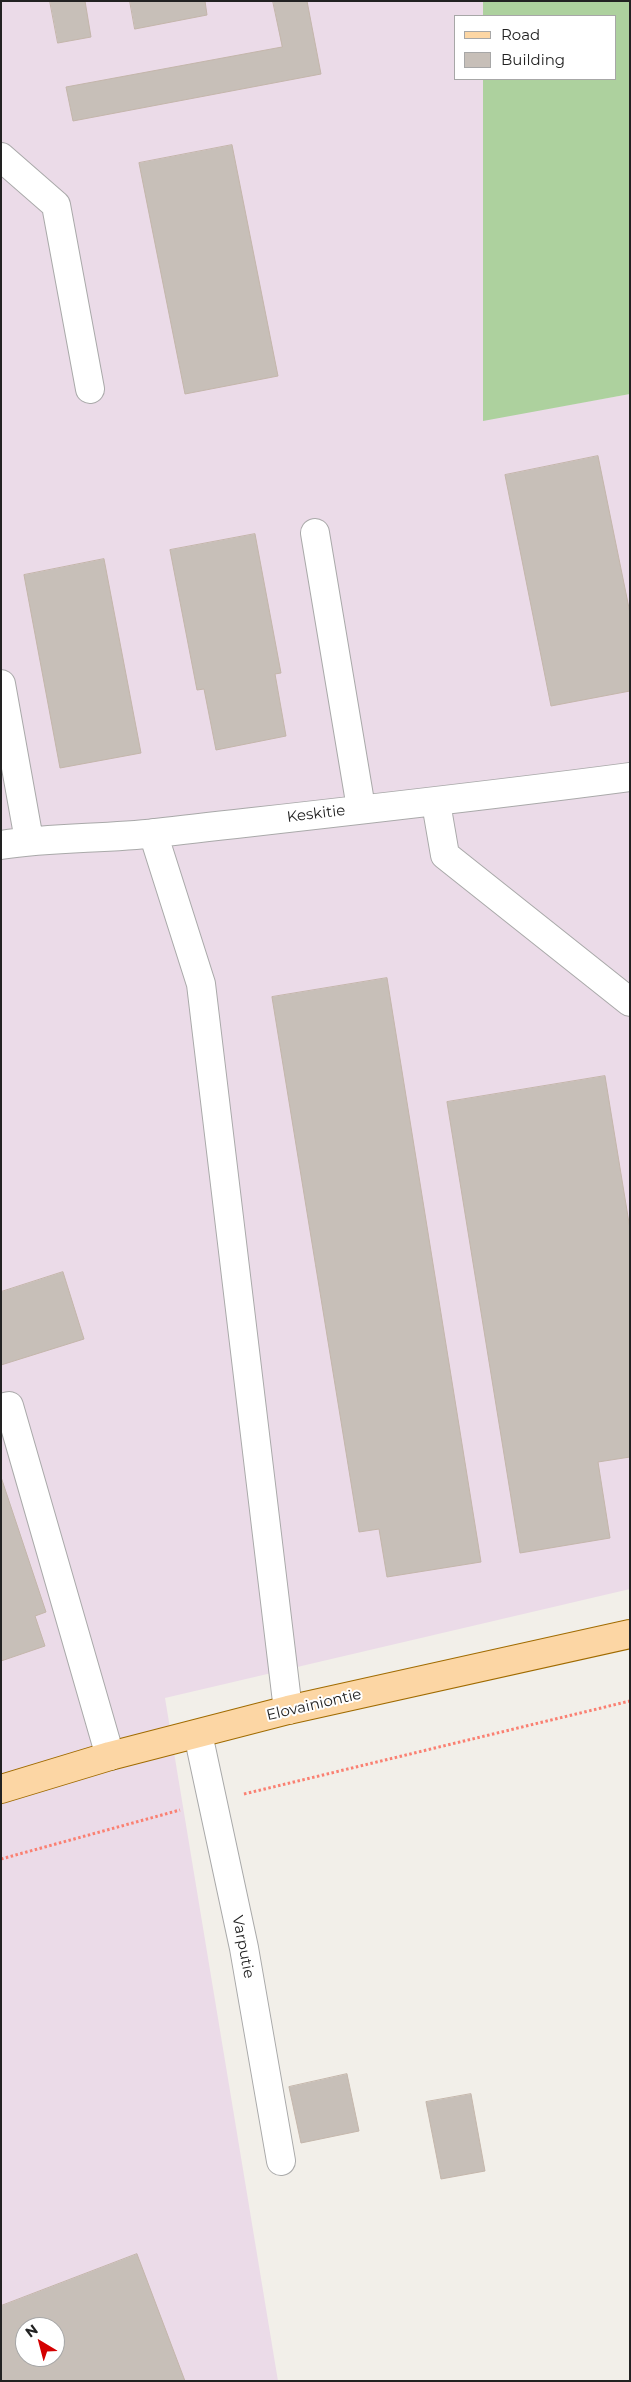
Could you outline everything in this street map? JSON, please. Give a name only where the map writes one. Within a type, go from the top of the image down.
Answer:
[{"type":"main road","name":"Elovainiontie","points":[[1,1789],[110,1756],[288,1710],[630,1634]]},
{"type":"street","points":[[1,157],[56,205],[90,388]]},
{"type":"street","points":[[315,533],[362,808]]},
{"type":"street","points":[[1,684],[29,840]]},
{"type":"street","name":"Keskitie","points":[[1,845],[29,840],[153,833],[362,808],[436,803],[630,777]]},
{"type":"street","points":[[436,803],[446,855],[630,1002]]},
{"type":"street","points":[[153,833],[201,984],[288,1710]]},
{"type":"street","points":[[1,1408],[9,1406],[110,1756]]},
{"type":"street","name":"Varputie","points":[[198,1734],[244,1948],[281,2161]]},
{"type":"path","points":[[1,1859],[213,1801],[630,1701]]},
{"type":"shaded area","points":[[1,1],[483,1],[483,15],[454,15],[454,80],[483,80],[483,420],[630,394],[630,1589],[165,1698],[278,2381],[1,2381]]},
{"type":"green space","points":[[483,1],[630,1],[630,394],[483,421],[483,80],[616,80],[616,15],[483,15]]},
{"type":"building","points":[[50,1],[85,1],[91,37],[58,43]]},
{"type":"building","points":[[130,1],[205,1],[207,15],[135,29]]},
{"type":"building","points":[[273,1],[307,1],[321,74],[73,121],[66,87],[282,47]]},
{"type":"building","points":[[232,145],[278,376],[185,394],[139,163]]},
{"type":"building","points":[[598,456],[630,613],[630,691],[551,706],[505,475]]},
{"type":"building","points":[[255,534],[281,673],[275,674],[286,736],[216,750],[204,689],[197,690],[170,550]]},
{"type":"building","points":[[104,559],[141,753],[60,768],[24,575]]},
{"type":"building","points":[[387,978],[481,1562],[387,1577],[379,1529],[359,1532],[272,997]]},
{"type":"building","points":[[605,1076],[630,1229],[630,1457],[598,1462],[610,1538],[520,1553],[447,1102]]},
{"type":"building","points":[[63,1272],[84,1339],[1,1365],[1,1292]]},
{"type":"building","points":[[1,1477],[46,1612],[35,1616],[45,1646],[1,1661]]},
{"type":"building","points":[[347,2074],[359,2131],[301,2143],[289,2087]]},
{"type":"building","points":[[471,2094],[485,2171],[441,2179],[426,2102]]},
{"type":"building","points":[[137,2254],[185,2381],[1,2381],[1,2306]]}]
